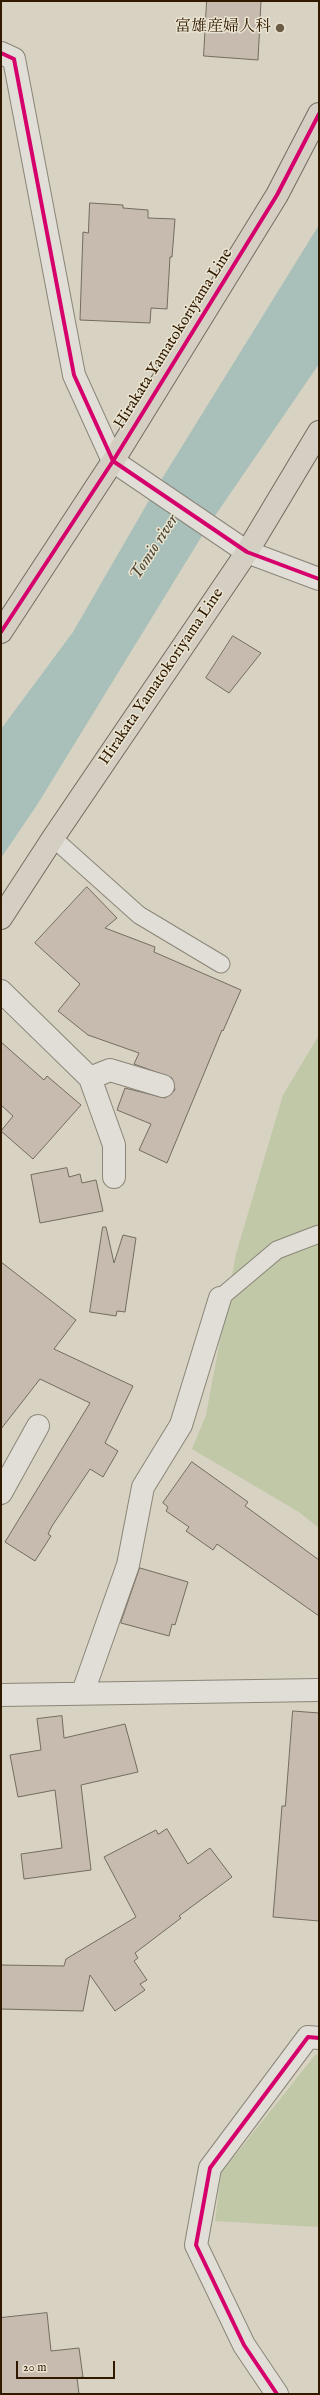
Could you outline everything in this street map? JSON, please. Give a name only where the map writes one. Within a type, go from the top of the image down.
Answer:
[{"type":"main road","name":"Hirakata Yamatokoriyama Line","points":[[2,630],[113,461],[277,195],[319,114]]},
{"type":"main road","name":"Hirakata Yamatokoriyama Line","points":[[1,918],[52,838],[247,552],[319,432]]},
{"type":"street","points":[[1,53],[14,60],[74,375],[113,461],[247,552],[319,579]]},
{"type":"street","points":[[1,991],[90,1078],[114,1145],[114,1177]]},
{"type":"street","points":[[90,1078],[110,1070],[163,1086]]},
{"type":"street","points":[[83,1692],[128,1566],[143,1487],[181,1425],[220,1298]]},
{"type":"street","points":[[1,1493],[38,1426]]},
{"type":"street","points":[[1,1695],[83,1692],[179,1694],[319,1690]]},
{"type":"street","points":[[277,2394],[244,2345],[196,2245],[210,2168],[308,2037],[319,2038]]},
{"type":"lane","points":[[52,838],[139,915],[221,964]]},
{"type":"lane","points":[[220,1298],[277,1250],[319,1234]]},
{"type":"green space","points":[[319,1035],[319,1528],[299,1512],[192,1449],[206,1415],[236,1254],[283,1095]]},
{"type":"green space","points":[[316,2054],[319,2055],[319,2227],[215,2221],[221,2173]]},
{"type":"water","name":"Tomio river","points":[[319,225],[319,364],[208,526],[37,805],[1,858],[1,729],[73,632],[155,490]]},
{"type":"building","points":[[207,1],[261,1],[258,60],[204,56]]},
{"type":"building","points":[[90,203],[123,205],[123,208],[148,210],[148,218],[175,219],[172,257],[170,257],[167,309],[151,308],[150,323],[80,320],[83,232],[88,233]]},
{"type":"building","points":[[233,636],[261,653],[229,693],[206,678]]},
{"type":"building","points":[[87,887],[117,918],[105,928],[155,947],[154,952],[241,990],[223,1031],[222,1030],[167,1163],[139,1150],[151,1124],[117,1110],[125,1088],[165,1098],[175,1090],[172,1078],[134,1064],[139,1053],[88,1035],[58,1011],[80,984],[35,943]]},
{"type":"building","points":[[1,1042],[44,1080],[47,1076],[81,1105],[33,1159],[1,1131],[13,1116],[1,1105]]},
{"type":"building","points":[[67,1168],[69,1177],[80,1174],[82,1183],[96,1180],[103,1211],[40,1223],[31,1175]]},
{"type":"building","points":[[103,1227],[106,1227],[114,1263],[123,1235],[136,1238],[125,1312],[117,1311],[116,1316],[90,1312]]},
{"type":"building","points":[[1,1262],[76,1320],[54,1349],[133,1386],[105,1443],[118,1451],[103,1477],[90,1469],[52,1526],[48,1534],[51,1536],[35,1561],[5,1542],[90,1403],[40,1379],[1,1429]]},
{"type":"building","points":[[192,1462],[248,1502],[245,1506],[319,1560],[319,1616],[217,1544],[213,1550],[186,1531],[189,1527],[166,1511],[168,1507],[163,1503]]},
{"type":"building","points":[[140,1568],[188,1582],[175,1625],[172,1624],[169,1636],[121,1623]]},
{"type":"building","points":[[293,1711],[319,1713],[319,1921],[273,1917],[282,1806],[285,1806]]},
{"type":"building","points":[[62,1716],[64,1738],[125,1724],[138,1772],[81,1785],[91,1870],[24,1879],[21,1854],[62,1848],[55,1790],[18,1797],[10,1755],[41,1750],[37,1719]]},
{"type":"building","points":[[167,1829],[188,1864],[210,1848],[232,1877],[179,1916],[181,1918],[135,1953],[138,1958],[134,1961],[147,1980],[140,1984],[145,1990],[115,2011],[90,1975],[83,2011],[1,2009],[1,1965],[64,1966],[66,1959],[136,1917],[104,1857],[156,1830],[158,1834]]},
{"type":"building","points":[[47,2313],[51,2351],[79,2348],[83,2377],[77,2378],[79,2394],[1,2394],[1,2318]]},
{"type":"cycle path","points":[[1,53],[14,59],[74,375],[113,461],[247,552],[319,579]]},
{"type":"cycle path","points":[[1,632],[113,461],[277,195],[319,114]]},
{"type":"cycle path","points":[[277,2394],[244,2345],[196,2245],[210,2168],[308,2037],[319,2038]]},
{"type":"place","name":"富雄産婦人科","points":[[280,28]]}]
